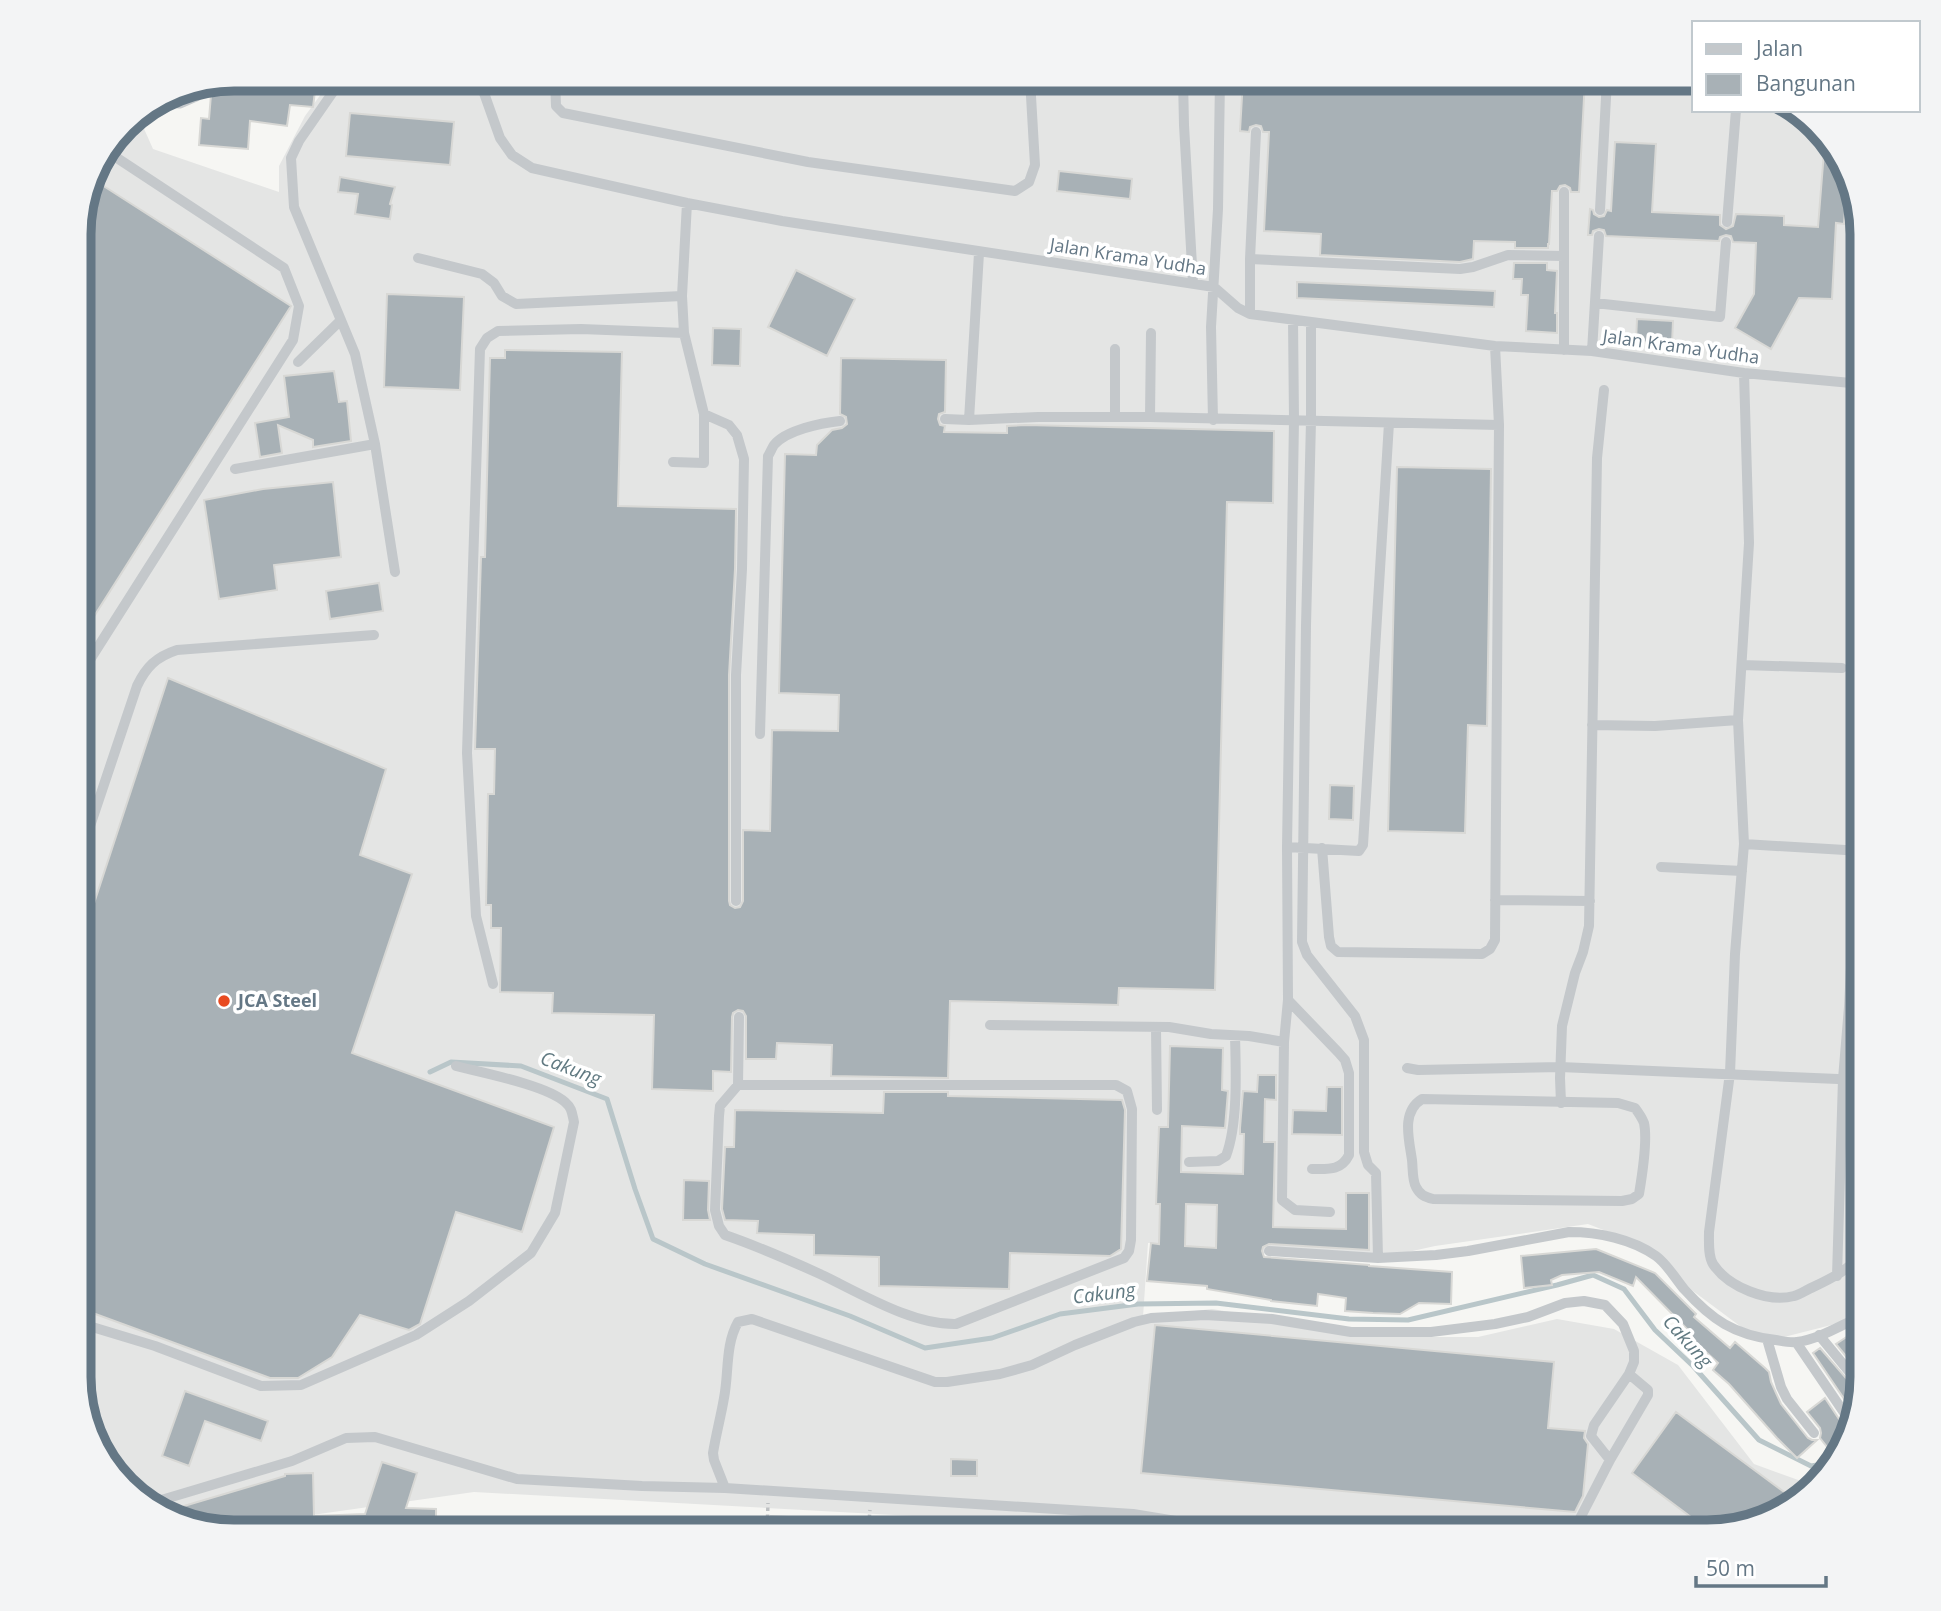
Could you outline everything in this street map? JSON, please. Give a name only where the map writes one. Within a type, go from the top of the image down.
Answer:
[{"type":"lane","points":[[334,91],[299,141],[291,158],[294,206],[355,354],[375,444],[395,572]]},
{"type":"lane","name":"Jalan Krama Yudha","points":[[483,91],[500,138],[512,155],[532,168],[687,203],[979,253],[1214,287],[1238,308],[1250,314],[1495,346],[1592,351],[1744,373],[1850,383]]},
{"type":"lane","points":[[555,91],[556,106],[563,113],[808,162],[1015,191],[1029,182],[1035,165],[1031,91]]},
{"type":"lane","points":[[1183,91],[1193,283]]},
{"type":"lane","points":[[1213,419],[1211,327],[1218,209],[1220,91]]},
{"type":"lane","points":[[1600,210],[1605,91]]},
{"type":"lane","points":[[1727,222],[1736,112]]},
{"type":"lane","points":[[1250,314],[1256,132]]},
{"type":"lane","points":[[91,658],[293,340],[299,306],[284,268],[114,156]]},
{"type":"lane","points":[[1564,191],[1564,350]]},
{"type":"lane","points":[[673,462],[704,463],[704,414],[684,332],[682,296],[687,203]]},
{"type":"lane","points":[[1592,351],[1599,236]]},
{"type":"lane","points":[[1595,303],[1720,317],[1726,242]]},
{"type":"lane","points":[[969,420],[979,253]]},
{"type":"lane","points":[[1250,259],[1460,269],[1507,256],[1563,256]]},
{"type":"lane","points":[[418,258],[482,275],[494,282],[502,296],[516,304],[682,296]]},
{"type":"lane","points":[[299,362],[341,320]]},
{"type":"lane","points":[[1293,320],[1294,420],[1287,847],[1288,1000],[1284,1042],[1282,1200],[1296,1210],[1330,1212]]},
{"type":"lane","points":[[1311,323],[1302,942],[1307,955],[1355,1016],[1364,1040],[1364,1152],[1368,1165],[1376,1173],[1378,1258]]},
{"type":"lane","points":[[493,984],[477,916],[467,752],[480,349],[487,338],[498,331],[581,329],[684,332]]},
{"type":"lane","points":[[1150,417],[1151,333]]},
{"type":"lane","points":[[1322,848],[1329,937],[1331,946],[1338,952],[1482,954],[1490,949],[1495,940],[1499,425],[1495,346]]},
{"type":"lane","points":[[1115,349],[1115,417]]},
{"type":"lane","points":[[1744,373],[1749,544],[1738,720],[1744,844],[1735,954],[1730,1073],[1709,1232],[1712,1262],[1726,1279],[1760,1296],[1794,1296],[1837,1276],[1850,1266]]},
{"type":"lane","points":[[1562,1103],[1562,1026],[1589,926],[1597,458],[1604,390]]},
{"type":"lane","points":[[704,414],[729,425],[737,435],[744,459],[736,675],[736,901]]},
{"type":"lane","points":[[945,419],[1150,417],[1499,425]]},
{"type":"lane","points":[[760,733],[768,456],[773,445],[785,436],[813,426],[839,421]]},
{"type":"lane","points":[[1287,847],[1359,851],[1363,845],[1388,423]]},
{"type":"lane","points":[[235,469],[375,444]]},
{"type":"lane","points":[[91,823],[136,686],[151,663],[163,655],[177,650],[374,635]]},
{"type":"lane","points":[[1742,665],[1842,668]]},
{"type":"lane","points":[[1591,725],[1655,726],[1738,720]]},
{"type":"lane","points":[[1744,844],[1850,850]]},
{"type":"lane","points":[[1661,867],[1742,871]]},
{"type":"lane","points":[[1495,900],[1590,901]]},
{"type":"lane","points":[[1288,1000],[1345,1060],[1349,1073],[1349,1155],[1345,1164],[1334,1169],[1312,1169]]},
{"type":"lane","points":[[1837,1276],[1843,1079],[1850,1001]]},
{"type":"lane","points":[[738,1085],[1116,1084],[1127,1091],[1132,1108],[1129,1251],[1124,1258],[956,1324],[936,1323],[887,1306],[725,1235],[719,1226],[715,1210],[720,1106],[738,1085],[739,1017]]},
{"type":"lane","points":[[990,1025],[1169,1027],[1284,1042]]},
{"type":"lane","points":[[1156,1028],[1157,1110]]},
{"type":"lane","points":[[1189,1162],[1218,1161],[1226,1156],[1230,1145],[1236,1073],[1235,1036]]},
{"type":"lane","points":[[91,1327],[155,1346],[261,1386],[301,1385],[416,1335],[469,1301],[531,1254],[555,1213],[574,1122],[572,1110],[549,1091],[456,1066]]},
{"type":"lane","points":[[1407,1068],[1560,1067],[1850,1079]]},
{"type":"lane","points":[[1422,1099],[1562,1103],[1618,1103],[1635,1108],[1644,1122],[1639,1194],[1622,1201],[1433,1199],[1423,1197],[1415,1186],[1407,1126],[1415,1103],[1422,1099]]},
{"type":"lane","points":[[1269,1251],[1378,1258],[1447,1255],[1569,1231],[1584,1232],[1608,1236],[1640,1247],[1657,1257],[1702,1307],[1740,1333],[1796,1342],[1850,1321]]},
{"type":"lane","points":[[725,1488],[713,1452],[733,1331],[738,1322],[752,1319],[935,1382],[947,1382],[1000,1374],[1032,1365],[1075,1345],[1151,1318],[1205,1315],[1272,1319],[1351,1332],[1431,1332],[1495,1324],[1528,1317],[1565,1303],[1584,1301],[1605,1305],[1623,1324],[1634,1350],[1634,1362],[1629,1374],[1592,1430],[1591,1436],[1610,1460]]},
{"type":"lane","points":[[1819,1335],[1850,1373]]},
{"type":"lane","points":[[1768,1339],[1781,1387],[1787,1399],[1814,1433]]},
{"type":"lane","points":[[1796,1342],[1845,1414]]},
{"type":"lane","points":[[1579,1520],[1648,1395],[1648,1390],[1629,1374]]},
{"type":"lane","points":[[161,1500],[292,1461],[346,1438],[375,1437],[517,1479],[725,1488],[1133,1514],[1169,1520]]},
{"type":"path","points":[[767,1520],[768,1491]]},
{"type":"path","points":[[869,1520],[871,1498]]},
{"type":"shaded area","points":[[323,91],[1692,91],[1692,112],[1782,112],[1801,126],[1831,162],[1845,197],[1850,225],[1850,1320],[1784,1337],[1752,1335],[1693,1291],[1645,1246],[1588,1224],[1435,1246],[1363,1262],[1148,1243],[1143,1317],[1212,1309],[1384,1337],[1478,1337],[1557,1319],[1614,1329],[1678,1365],[1754,1464],[1804,1482],[1786,1496],[1753,1512],[1726,1519],[1707,1520],[987,1520],[474,1492],[305,1516],[220,1519],[197,1515],[171,1505],[140,1485],[115,1456],[102,1432],[91,1386],[92,215],[102,179],[110,162],[142,124],[153,149],[279,192],[279,166],[305,116]]},
{"type":"building","points":[[315,91],[313,107],[290,105],[287,126],[250,121],[248,149],[199,145],[201,118],[209,119],[211,93]]},
{"type":"building","points":[[1242,91],[1584,91],[1579,192],[1571,192],[1565,185],[1552,191],[1548,248],[1515,248],[1515,242],[1474,241],[1473,259],[1460,262],[1320,255],[1321,234],[1264,231],[1269,132],[1263,132],[1261,126],[1256,125],[1250,127],[1249,132],[1240,131]]},
{"type":"building","points":[[350,113],[454,122],[450,165],[346,156]]},
{"type":"building","points":[[1615,142],[1656,144],[1652,212],[1720,215],[1720,225],[1726,229],[1733,226],[1736,214],[1784,216],[1784,225],[1818,227],[1824,152],[1839,179],[1846,200],[1844,224],[1836,223],[1832,299],[1799,298],[1771,349],[1735,328],[1754,294],[1756,243],[1733,242],[1731,236],[1726,235],[1720,237],[1719,241],[1606,236],[1604,230],[1599,229],[1588,235],[1590,209],[1599,217],[1604,216],[1607,210],[1611,211]]},
{"type":"building","points":[[1059,171],[1132,179],[1130,199],[1057,191]]},
{"type":"building","points":[[340,177],[395,187],[390,204],[390,219],[355,214],[358,194],[338,192]]},
{"type":"building","points":[[100,184],[291,306],[91,621],[91,225]]},
{"type":"building","points":[[1514,263],[1547,263],[1547,270],[1557,271],[1557,333],[1526,331],[1528,295],[1521,295],[1522,279],[1513,279]]},
{"type":"building","points":[[796,270],[855,299],[827,356],[768,327]]},
{"type":"building","points":[[1297,282],[1495,291],[1494,307],[1297,298]]},
{"type":"building","points":[[387,294],[464,297],[460,390],[384,387]]},
{"type":"building","points":[[1637,319],[1673,321],[1672,344],[1636,342]]},
{"type":"building","points":[[713,328],[741,329],[740,366],[712,365]]},
{"type":"building","points":[[505,350],[622,352],[618,506],[736,509],[729,675],[729,901],[735,908],[740,907],[743,901],[743,830],[770,831],[772,730],[838,731],[839,695],[779,693],[785,454],[816,455],[817,445],[832,430],[847,424],[846,417],[840,414],[841,358],[946,360],[945,412],[939,414],[938,419],[940,425],[945,426],[944,432],[1007,433],[1007,426],[1026,425],[1274,431],[1273,503],[1227,502],[1215,990],[1119,988],[1118,1005],[950,1001],[948,1078],[831,1076],[832,1045],[777,1043],[776,1059],[746,1059],[746,1016],[743,1011],[738,1010],[732,1017],[731,1072],[713,1071],[713,1091],[652,1089],[654,1015],[552,1013],[553,993],[500,992],[501,928],[491,928],[491,905],[486,905],[488,794],[494,794],[495,749],[475,749],[481,557],[485,557],[490,358],[505,358]]},
{"type":"building","points":[[334,371],[339,402],[347,401],[351,441],[313,447],[313,440],[278,425],[282,453],[260,457],[255,423],[289,417],[284,376]]},
{"type":"building","points":[[1397,467],[1491,469],[1487,726],[1468,725],[1465,833],[1388,831]]},
{"type":"building","points":[[333,482],[341,557],[274,565],[277,590],[219,599],[204,500],[263,489]]},
{"type":"building","points":[[379,583],[383,611],[330,619],[326,591]]},
{"type":"building","name":"JCA Steel","points":[[168,678],[386,769],[360,855],[412,874],[352,1053],[554,1127],[522,1232],[456,1212],[420,1324],[409,1330],[360,1315],[332,1357],[298,1378],[270,1378],[91,1312],[91,912]]},
{"type":"building","points":[[1330,785],[1354,786],[1353,820],[1329,819]]},
{"type":"building","points":[[1170,1046],[1223,1048],[1222,1090],[1228,1091],[1225,1128],[1182,1126],[1181,1172],[1243,1174],[1244,1134],[1240,1134],[1240,1128],[1243,1091],[1257,1092],[1258,1075],[1276,1075],[1276,1100],[1265,1099],[1264,1142],[1275,1142],[1273,1227],[1346,1229],[1346,1193],[1369,1193],[1369,1250],[1269,1244],[1263,1247],[1264,1257],[1452,1272],[1451,1304],[1419,1303],[1400,1314],[1345,1311],[1346,1298],[1318,1294],[1317,1306],[1271,1301],[1207,1289],[1207,1286],[1147,1281],[1151,1243],[1159,1244],[1160,1204],[1156,1204],[1159,1127],[1168,1127]],"holes":[[[1186,1204],[1217,1205],[1216,1248],[1185,1246]]]},
{"type":"building","points":[[1327,1087],[1342,1087],[1342,1135],[1292,1134],[1293,1110],[1326,1111]]},
{"type":"building","points":[[884,1092],[948,1092],[948,1096],[1122,1100],[1125,1110],[1121,1249],[1110,1256],[1010,1253],[1009,1289],[879,1286],[879,1257],[814,1255],[814,1235],[757,1233],[758,1221],[725,1220],[722,1209],[725,1147],[734,1147],[735,1110],[883,1113]]},
{"type":"building","points":[[684,1180],[709,1181],[710,1220],[683,1220]]},
{"type":"building","points":[[1596,1249],[1655,1273],[1696,1314],[1694,1317],[1730,1348],[1735,1342],[1769,1372],[1781,1404],[1808,1438],[1817,1440],[1797,1458],[1713,1370],[1718,1363],[1686,1334],[1689,1331],[1636,1277],[1633,1286],[1599,1272],[1562,1275],[1551,1280],[1552,1285],[1524,1288],[1521,1256]]},
{"type":"building","points":[[1155,1325],[1554,1362],[1548,1428],[1585,1431],[1584,1438],[1588,1444],[1583,1496],[1575,1512],[1141,1473]]},
{"type":"building","points":[[1848,1336],[1850,1361],[1836,1344]]},
{"type":"building","points":[[1820,1348],[1850,1383],[1847,1403],[1813,1353]]},
{"type":"building","points":[[185,1391],[268,1421],[261,1441],[205,1421],[189,1466],[162,1456]]},
{"type":"building","points":[[1825,1398],[1842,1423],[1829,1450],[1820,1438],[1820,1428],[1807,1412]]},
{"type":"building","points":[[1676,1412],[1788,1495],[1744,1515],[1726,1519],[1695,1520],[1632,1473]]},
{"type":"building","points":[[951,1459],[977,1460],[977,1476],[951,1476]]},
{"type":"building","points":[[382,1462],[417,1473],[406,1508],[436,1509],[436,1520],[215,1519],[185,1511],[184,1506],[285,1474],[313,1473],[314,1516],[365,1514]]},
{"type":"building","points":[[771,1516],[840,1520],[771,1520]]},
{"type":"building","points":[[871,1517],[913,1520],[871,1520]]},
{"type":"building","points":[[515,1518],[629,1520],[515,1520]]},
{"type":"waterway","name":"Cakung","points":[[430,1072],[451,1062],[521,1066],[607,1099],[653,1239],[705,1264],[850,1316],[925,1348],[992,1338],[1060,1314],[1138,1304],[1216,1303],[1349,1319],[1408,1320],[1593,1275],[1624,1289],[1655,1330],[1693,1366],[1759,1440],[1811,1466],[1820,1465]]},
{"type":"place","name":"JCA Steel","points":[[224,1001]]}]
